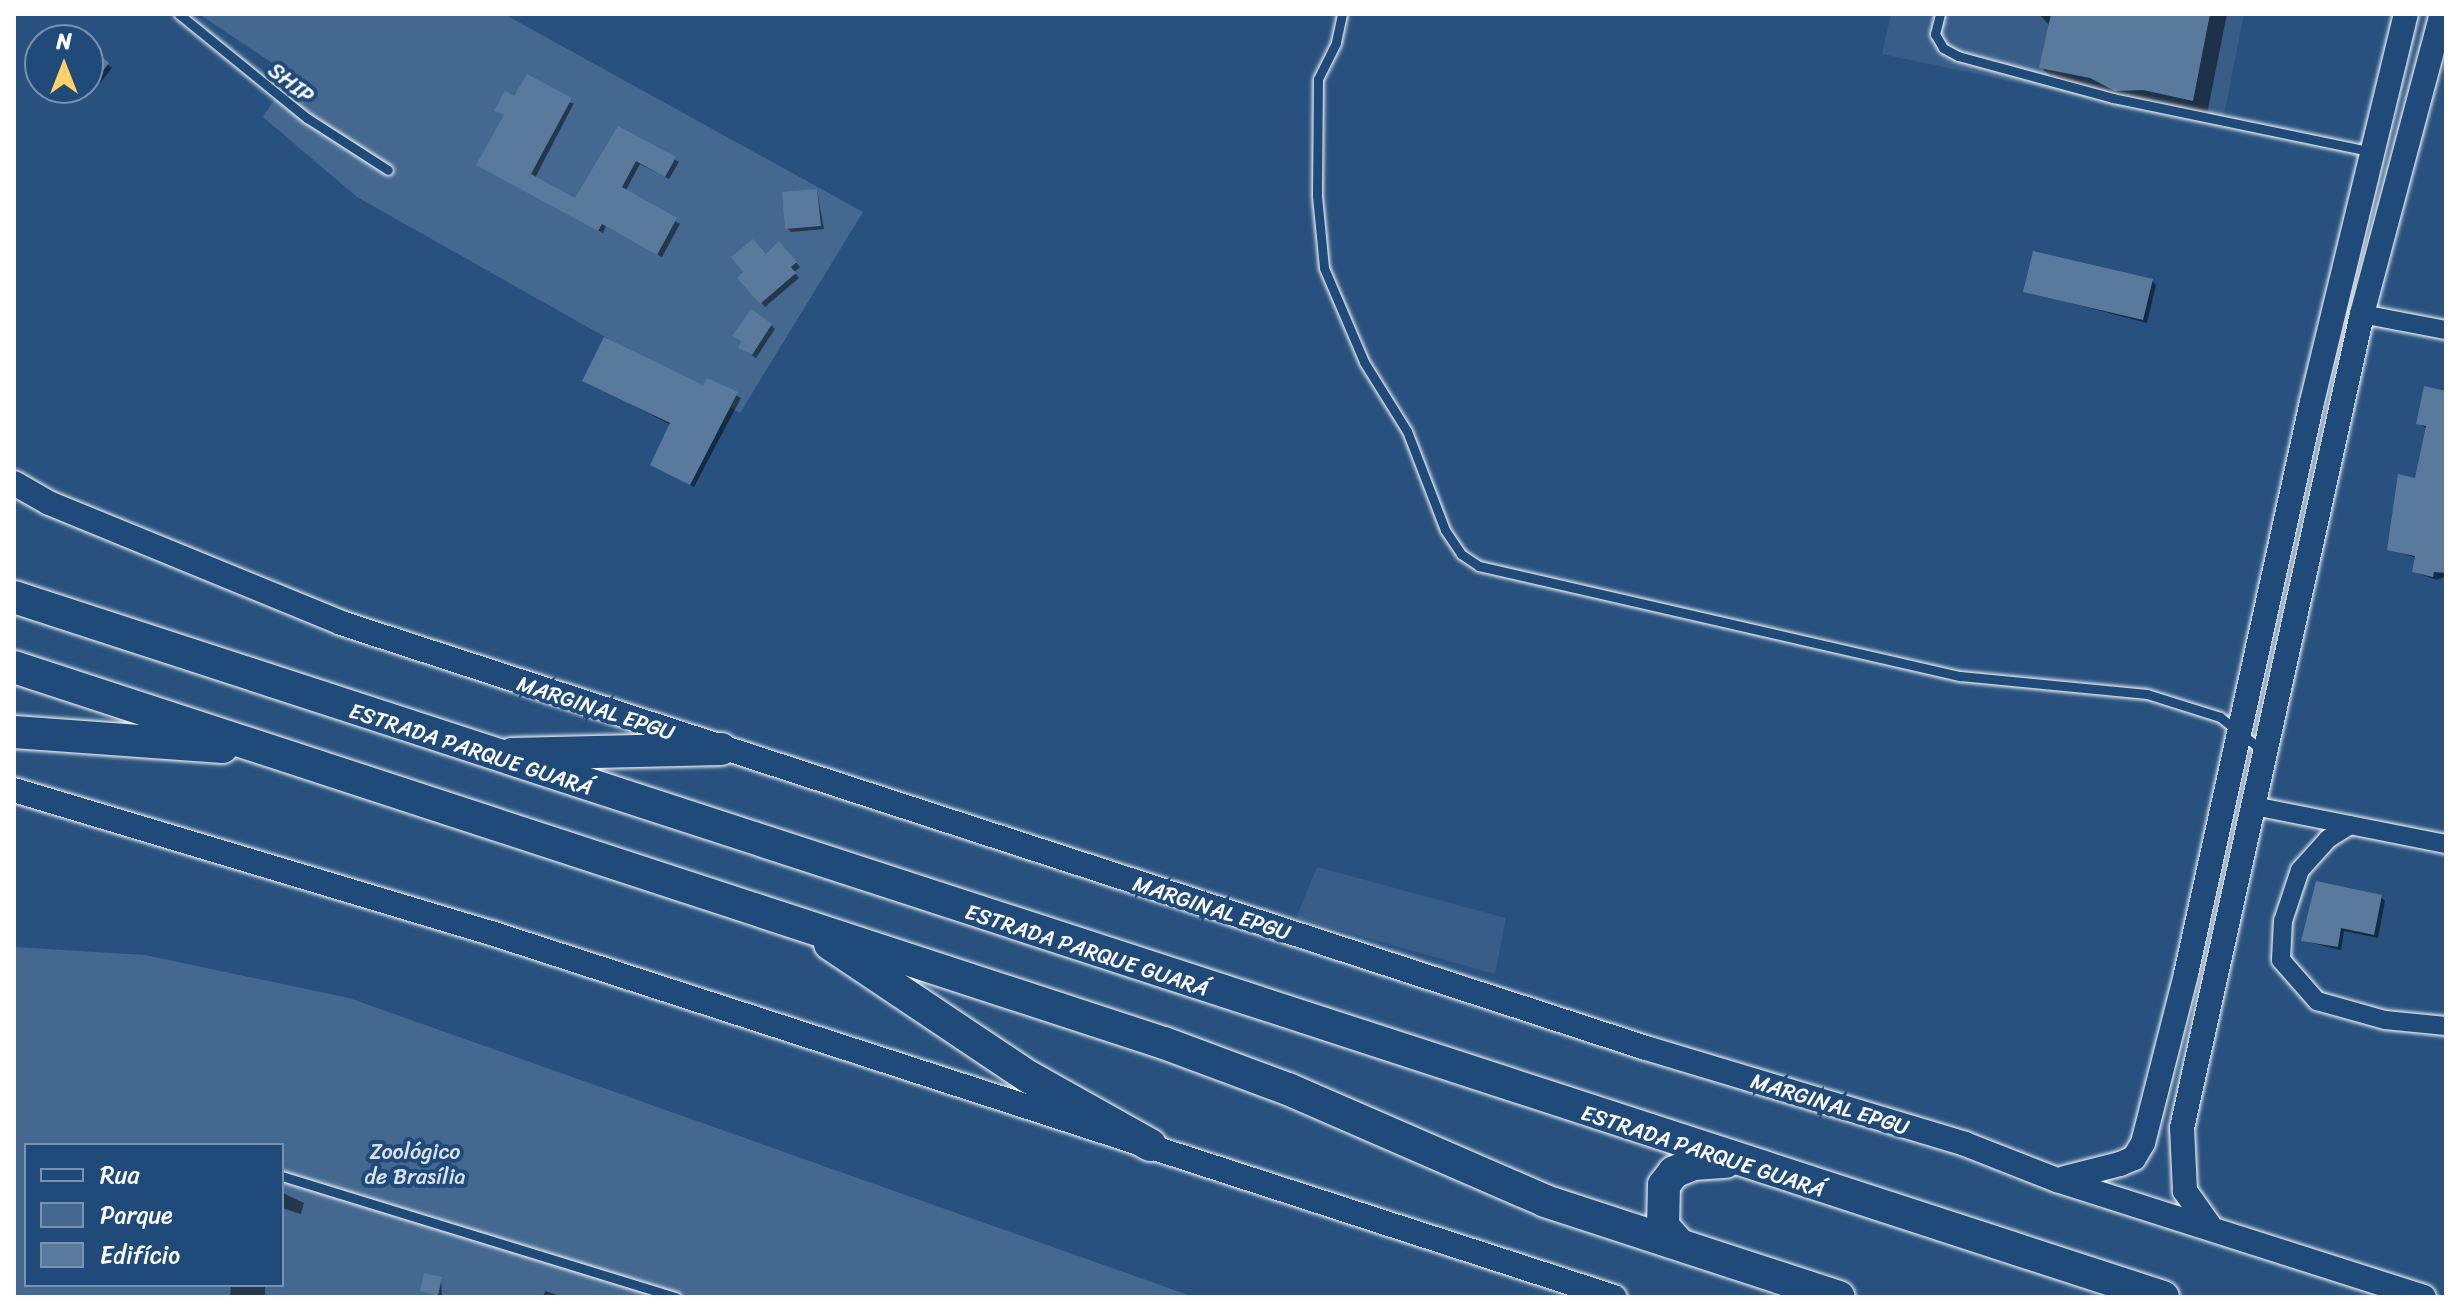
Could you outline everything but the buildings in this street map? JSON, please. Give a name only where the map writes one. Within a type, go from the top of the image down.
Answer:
[{"type":"highway","points":[[14,574],[53,609]]},
{"type":"highway","name":"ESTRADA PARQUE GUARÁ","points":[[14,597],[1733,1161],[2163,1297]]},
{"type":"highway","points":[[14,667],[293,755],[1164,1043],[1288,1089],[1545,1201],[1839,1297]]},
{"type":"highway","points":[[14,732],[122,737],[293,755]]},
{"type":"highway","points":[[488,754],[721,749]]},
{"type":"highway","points":[[801,924],[1029,1077],[1150,1145]]},
{"type":"highway","points":[[1679,1244],[1663,1226],[1664,1185],[1674,1172],[1694,1164],[1733,1161]]},
{"type":"street","points":[[2057,1180],[2097,1174],[2134,1158],[2143,1143],[2406,14]]},
{"type":"street","points":[[2209,1225],[2185,1191],[2182,1128],[2362,314],[2442,14]]},
{"type":"street","points":[[2362,314],[2446,330]]},
{"type":"street","name":"MARGINAL EPGU","points":[[14,483],[49,503],[341,623],[1646,1048],[1965,1144],[2057,1180],[2209,1225],[2424,1297]]},
{"type":"street","points":[[14,790],[488,932],[823,1044],[1150,1145],[1614,1297]]},
{"type":"street","points":[[2254,806],[2442,846]]},
{"type":"street","points":[[2350,825],[2328,839],[2300,870],[2283,921],[2281,960],[2317,1001],[2385,1020],[2446,1026]]},
{"type":"lane","name":"SHIP","points":[[179,14],[307,118],[388,170]]},
{"type":"lane","points":[[1342,14],[1336,43],[1318,79],[1317,196],[1324,268],[1364,362],[1407,431],[1445,530],[1461,554],[1479,566],[1960,676],[2147,694],[2220,717],[2265,753]]},
{"type":"lane","points":[[1940,14],[1935,34],[1943,48],[1958,56],[2113,98],[2373,151]]},
{"type":"lane","points":[[284,1177],[676,1297]]},
{"type":"shaded area","points":[[1891,14],[2244,14],[2222,126],[1882,54]]},
{"type":"shaded area","points":[[1317,867],[1506,918],[1495,974],[1296,918]]},
{"type":"green space","points":[[199,14],[504,14],[863,212],[740,413],[357,197],[263,117],[290,75]]},
{"type":"green space","name":"Zoológico de Brasília","points":[[14,947],[145,955],[349,998],[1194,1297],[14,1297]]}]
